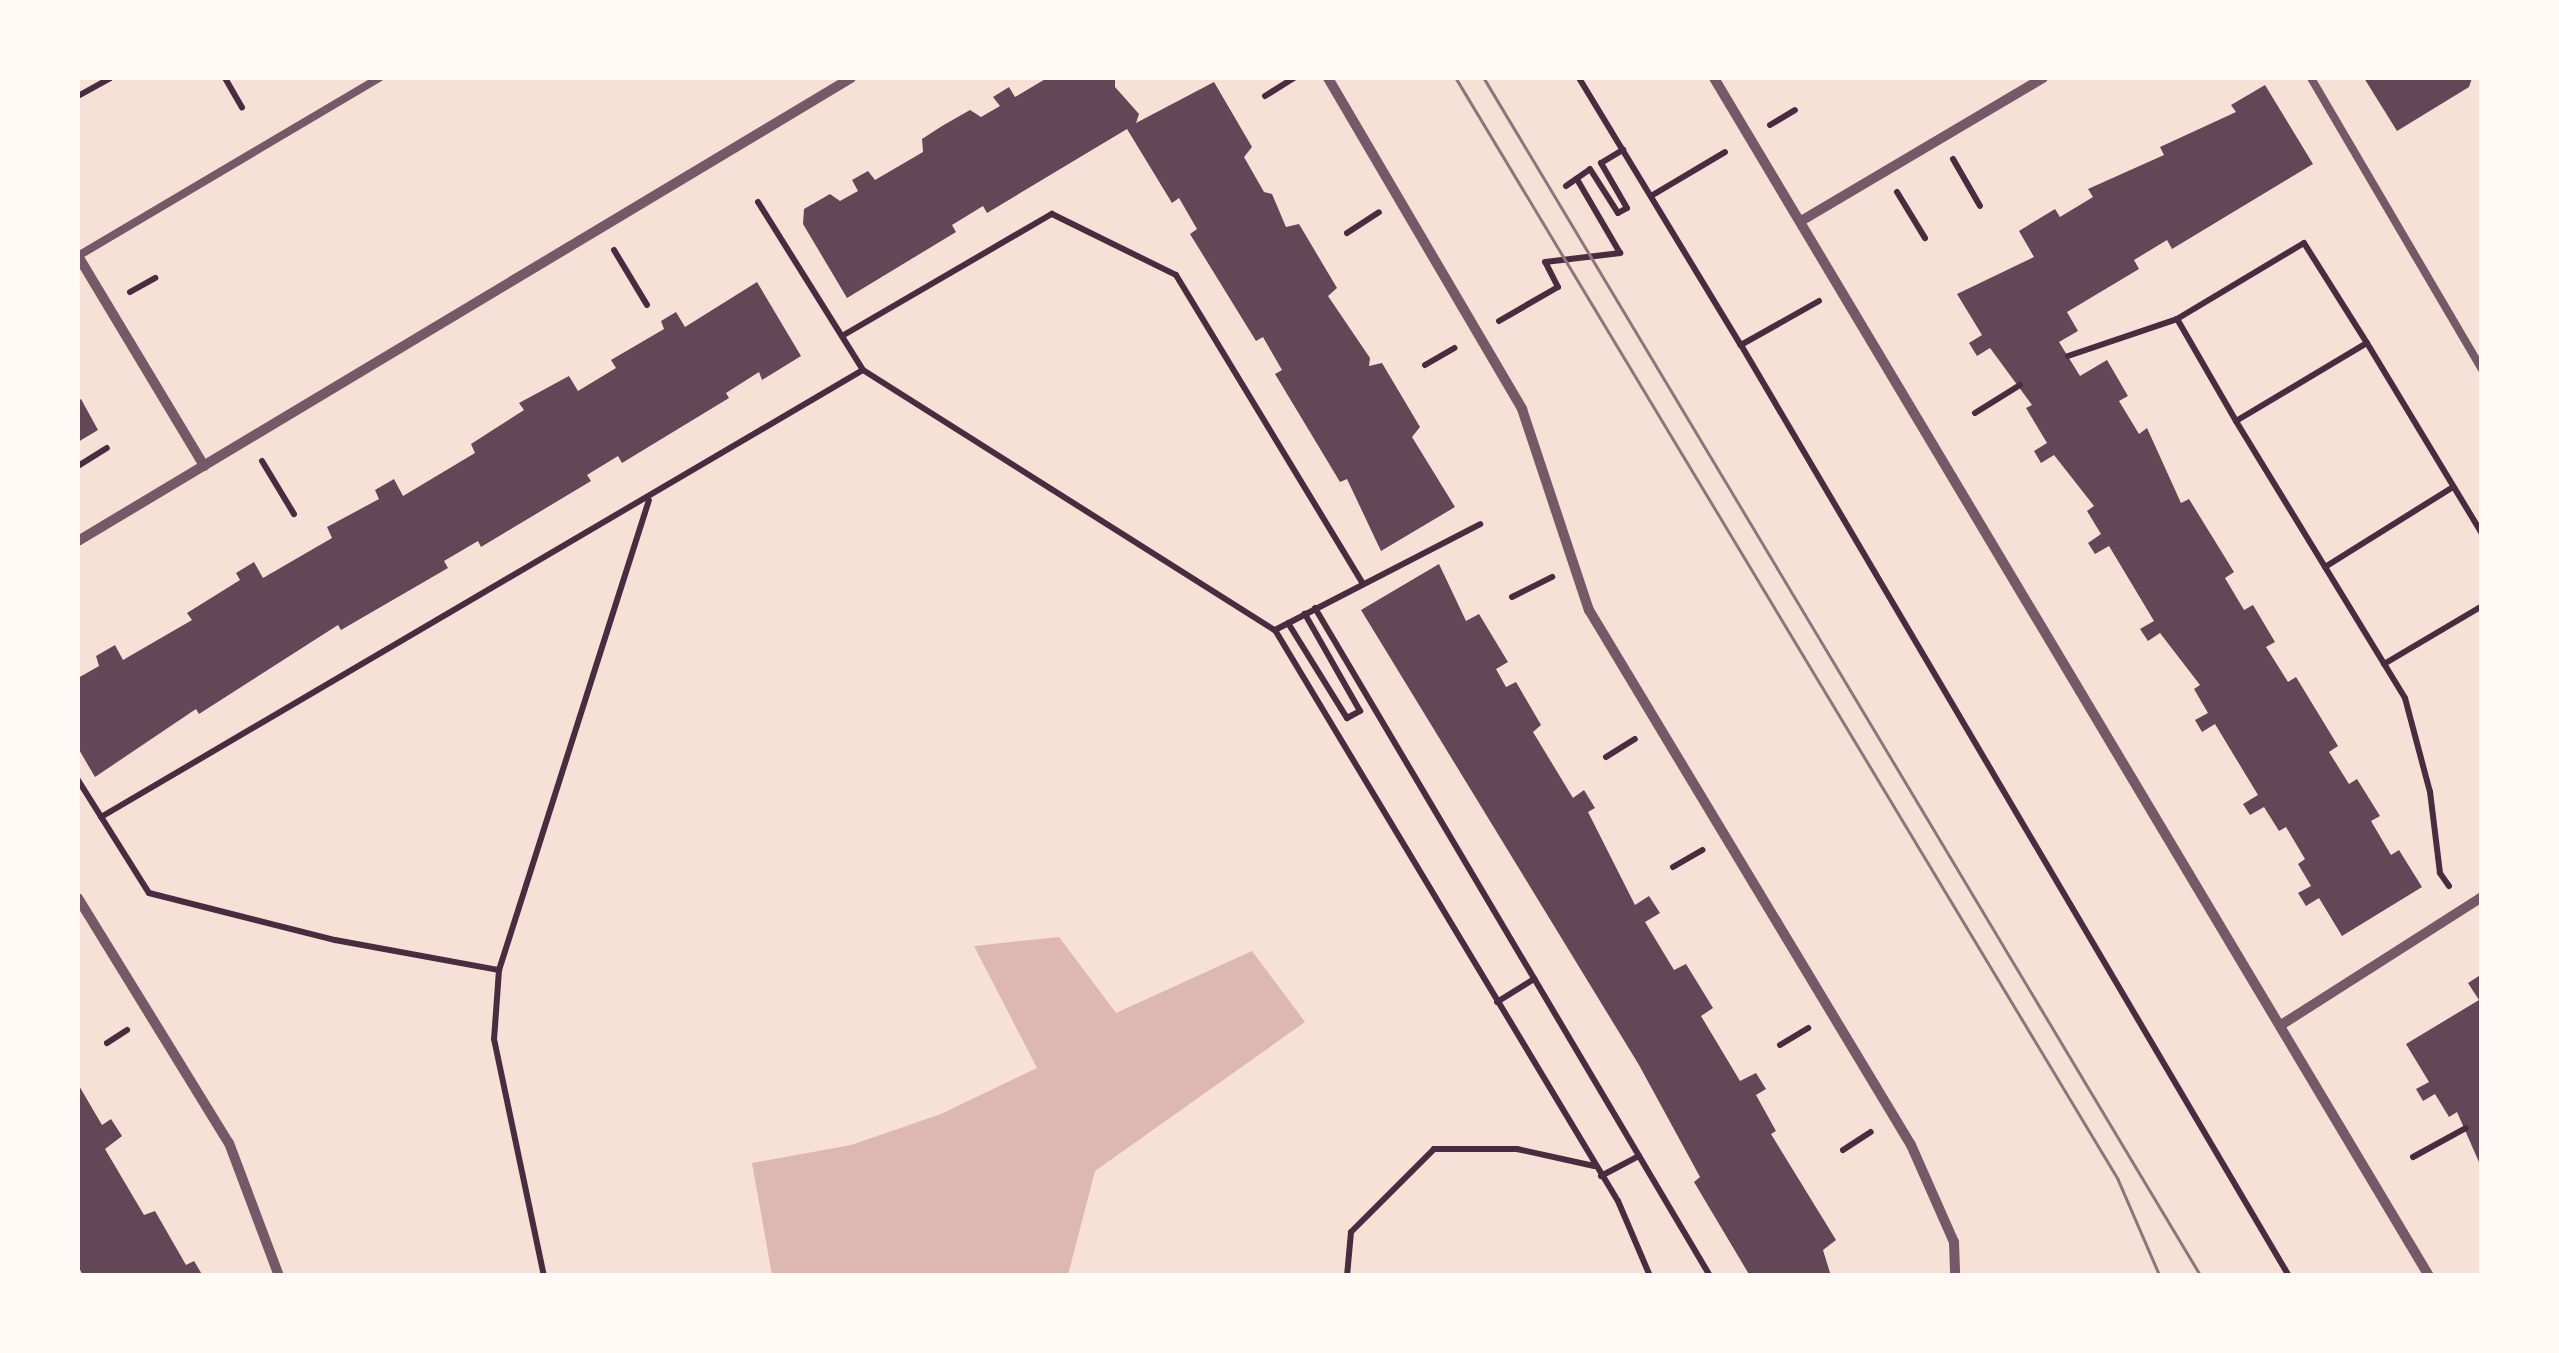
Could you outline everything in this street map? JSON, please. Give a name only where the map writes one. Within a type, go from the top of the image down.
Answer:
[{"type":"street","points":[[78,541],[851,78]]},
{"type":"street","points":[[1328,78],[1522,410],[1589,610],[1911,1145],[1954,1242],[1955,1276]]},
{"type":"street","points":[[1714,78],[2429,1276]]},
{"type":"street","points":[[1801,221],[2043,78]]},
{"type":"street","points":[[78,256],[204,466]]},
{"type":"street","points":[[2281,1025],[2482,897]]},
{"type":"street","points":[[78,898],[229,1143],[279,1276]]},
{"type":"lane","points":[[78,256],[379,78]]},
{"type":"lane","points":[[2311,78],[2482,370]]},
{"type":"path","points":[[78,96],[110,78]]},
{"type":"path","points":[[225,78],[242,107]]},
{"type":"path","points":[[1265,96],[1294,78]]},
{"type":"path","points":[[1579,78],[1741,345],[2288,1276]]},
{"type":"path","points":[[1941,138],[1980,206]]},
{"type":"path","points":[[1566,186],[1590,169],[1618,212],[1626,208],[1601,163],[1623,150]]},
{"type":"path","points":[[1885,171],[1925,238]]},
{"type":"path","points":[[1425,366],[1558,286],[1544,262],[1620,253],[1577,179]]},
{"type":"path","points":[[758,202],[863,370],[1275,630],[1600,1176],[1650,1276]]},
{"type":"path","points":[[842,336],[1052,214],[1176,275],[1362,582]]},
{"type":"path","points":[[600,227],[647,305]]},
{"type":"path","points":[[2068,356],[2177,319],[2304,243],[2482,534]]},
{"type":"path","points":[[1741,345],[1840,288]]},
{"type":"path","points":[[2177,319],[2405,698],[2440,873],[2463,908]]},
{"type":"path","points":[[2236,421],[2367,343]]},
{"type":"path","points":[[101,817],[863,370]]},
{"type":"path","points":[[1975,413],[2020,385]]},
{"type":"path","points":[[248,439],[294,514]]},
{"type":"path","points":[[78,466],[107,448]]},
{"type":"path","points":[[2325,567],[2453,487]]},
{"type":"path","points":[[544,1276],[494,1039],[499,970],[650,498]]},
{"type":"path","points":[[1275,630],[1480,524]]},
{"type":"path","points":[[1512,596],[1574,567]]},
{"type":"path","points":[[2384,664],[2482,606]]},
{"type":"path","points":[[1315,608],[1710,1276]]},
{"type":"path","points":[[1288,623],[1348,718],[1360,710],[1305,614]]},
{"type":"path","points":[[78,780],[149,893],[335,940],[499,970]]},
{"type":"path","points":[[1496,1002],[1534,979]]},
{"type":"path","points":[[2413,1157],[2466,1128]]},
{"type":"path","points":[[1346,1276],[1351,1232],[1434,1149],[1517,1149],[1594,1166]]},
{"type":"path","points":[[1600,1176],[1639,1156]]},
{"type":"shaded area","points":[[1059,937],[1116,1013],[1252,951],[1305,1022],[1095,1171],[1068,1275],[772,1275],[752,1163],[851,1145],[941,1114],[1037,1068],[974,946]]},
{"type":"building","points":[[1047,78],[1115,78],[1115,87],[1139,114],[1136,123],[1214,82],[1252,147],[1244,157],[1264,192],[1272,194],[1286,227],[1299,224],[1337,288],[1328,296],[1370,358],[1369,366],[1382,363],[1420,427],[1412,437],[1455,507],[1381,551],[1347,479],[1340,482],[1275,374],[1282,370],[1263,337],[1256,341],[1190,234],[1197,229],[1179,198],[1172,203],[1127,129],[987,213],[983,206],[952,225],[956,232],[847,298],[803,224],[804,209],[830,194],[840,201],[858,191],[852,180],[868,171],[875,180],[923,152],[922,139],[970,110],[981,117],[1000,106],[993,97],[1009,87],[1015,97]]},
{"type":"building","points":[[2364,78],[2472,78],[2469,87],[2397,131]]},
{"type":"building","points":[[2265,85],[2313,164],[2172,249],[2167,240],[2134,260],[2139,269],[2067,312],[2078,331],[2059,342],[2080,376],[2107,360],[2128,396],[2119,401],[2139,434],[2147,428],[2181,503],[2189,499],[2234,572],[2225,578],[2244,610],[2253,605],[2275,642],[2266,647],[2288,682],[2296,677],[2338,746],[2329,752],[2349,784],[2357,779],[2380,816],[2371,821],[2391,855],[2399,850],[2422,887],[2342,936],[2319,898],[2306,906],[2298,893],[2311,886],[2298,864],[2305,859],[2286,827],[2279,831],[2264,807],[2250,815],[2243,804],[2258,795],[2215,724],[2202,732],[2195,720],[2208,713],[2194,689],[2200,685],[2160,633],[2148,641],[2140,629],[2154,621],[2109,546],[2095,554],[2088,543],[2101,534],[2087,511],[2094,506],[2054,455],[2041,463],[2034,451],[2047,443],[2026,408],[2032,405],[1990,348],[1977,356],[1969,343],[1982,335],[1957,294],[2034,257],[2019,231],[2055,209],[2060,217],[2093,197],[2088,189],[2164,155],[2160,147],[2236,112],[2231,105]]},
{"type":"building","points":[[757,282],[801,356],[762,380],[759,372],[726,393],[729,398],[622,463],[618,456],[587,475],[591,481],[481,547],[478,541],[444,561],[448,568],[341,630],[338,625],[199,714],[196,709],[95,777],[78,748],[78,678],[99,666],[96,656],[115,645],[123,660],[192,620],[187,613],[240,580],[236,573],[254,562],[263,578],[332,538],[327,527],[379,499],[375,490],[394,479],[403,496],[475,453],[471,444],[524,410],[519,403],[569,376],[578,391],[616,368],[611,360],[664,329],[661,321],[676,312],[685,327]]},
{"type":"building","points":[[81,399],[98,430],[78,442],[78,401]]},
{"type":"building","points":[[1439,564],[1466,621],[1479,614],[1508,662],[1496,669],[1506,687],[1516,682],[1541,725],[1533,732],[1573,798],[1584,790],[1595,808],[1588,812],[1635,905],[1649,896],[1660,913],[1645,922],[1674,970],[1686,964],[1713,1008],[1701,1016],[1740,1081],[1756,1073],[1766,1089],[1756,1095],[1776,1131],[1771,1134],[1836,1240],[1823,1250],[1831,1276],[1750,1276],[1694,1182],[1700,1177],[1639,1065],[1361,610]]},
{"type":"building","points":[[2482,974],[2482,1169],[2457,1112],[2449,1117],[2435,1094],[2423,1101],[2416,1089],[2429,1082],[2406,1044],[2479,1000],[2468,983]]},
{"type":"building","points":[[78,1084],[102,1125],[111,1119],[122,1136],[105,1149],[144,1215],[155,1211],[186,1265],[194,1261],[203,1276],[83,1276],[78,1265]]},
{"type":"tram line","points":[[1456,78],[2118,1179],[2160,1276]]},
{"type":"tram line","points":[[1484,78],[2201,1276]]}]
